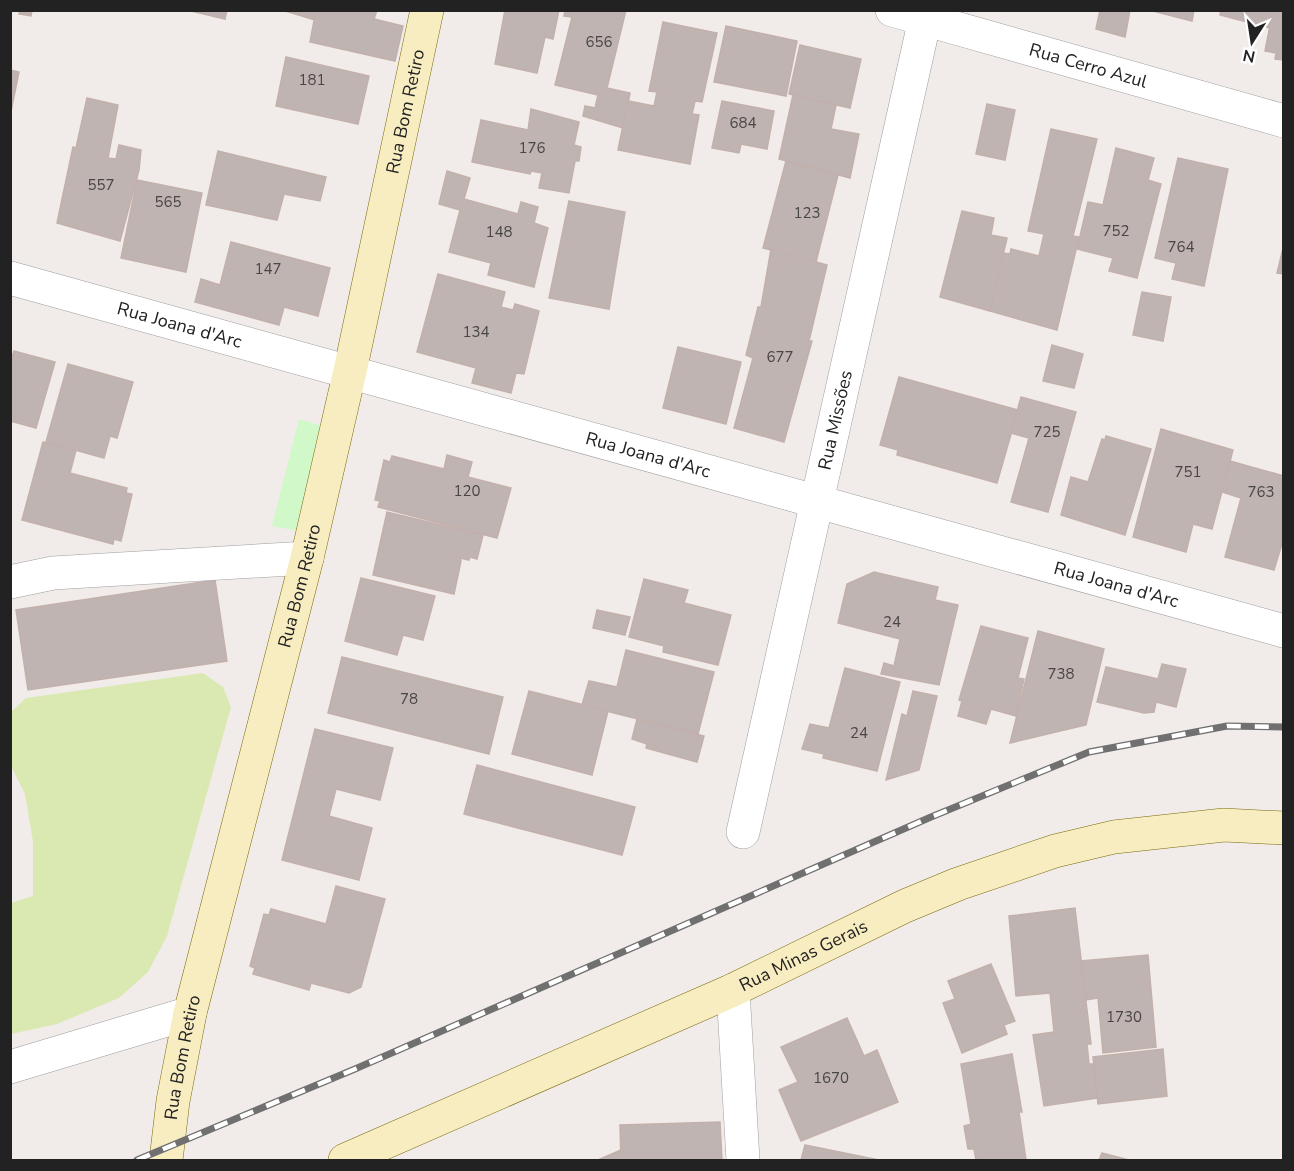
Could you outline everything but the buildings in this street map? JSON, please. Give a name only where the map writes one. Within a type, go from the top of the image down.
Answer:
[{"type":"street","name":"Rua Bom Retiro","points":[[166,1161],[172,1101],[190,1013],[307,558],[350,371],[427,10]]},
{"type":"street","name":"Rua Cerro Azul","points":[[892,10],[926,15],[1284,121]]},
{"type":"street","name":"Rua Missões","points":[[743,832],[926,15]]},
{"type":"street","name":"Rua Joana d'Arc","points":[[17,284],[350,371],[1284,631]]},
{"type":"street","points":[[10,582],[53,573],[307,558]]},
{"type":"street","name":"Rua Minas Gerais","points":[[345,1161],[733,990],[904,906],[958,884],[1055,851],[1114,837],[1224,825],[1284,828]]},
{"type":"street","points":[[733,990],[743,1161]]},
{"type":"street","points":[[10,1067],[83,1048],[190,1013]]},
{"type":"green space","points":[[299,419],[323,426],[298,531],[272,526]]},
{"type":"green space","points":[[203,673],[223,687],[231,707],[167,936],[148,972],[119,998],[57,1024],[11,1034],[11,903],[33,896],[33,842],[25,794],[11,766],[11,712],[26,698]]},
{"type":"railway","points":[[137,1160],[355,1069],[931,817],[1089,752],[1227,726],[1284,727]]}]
